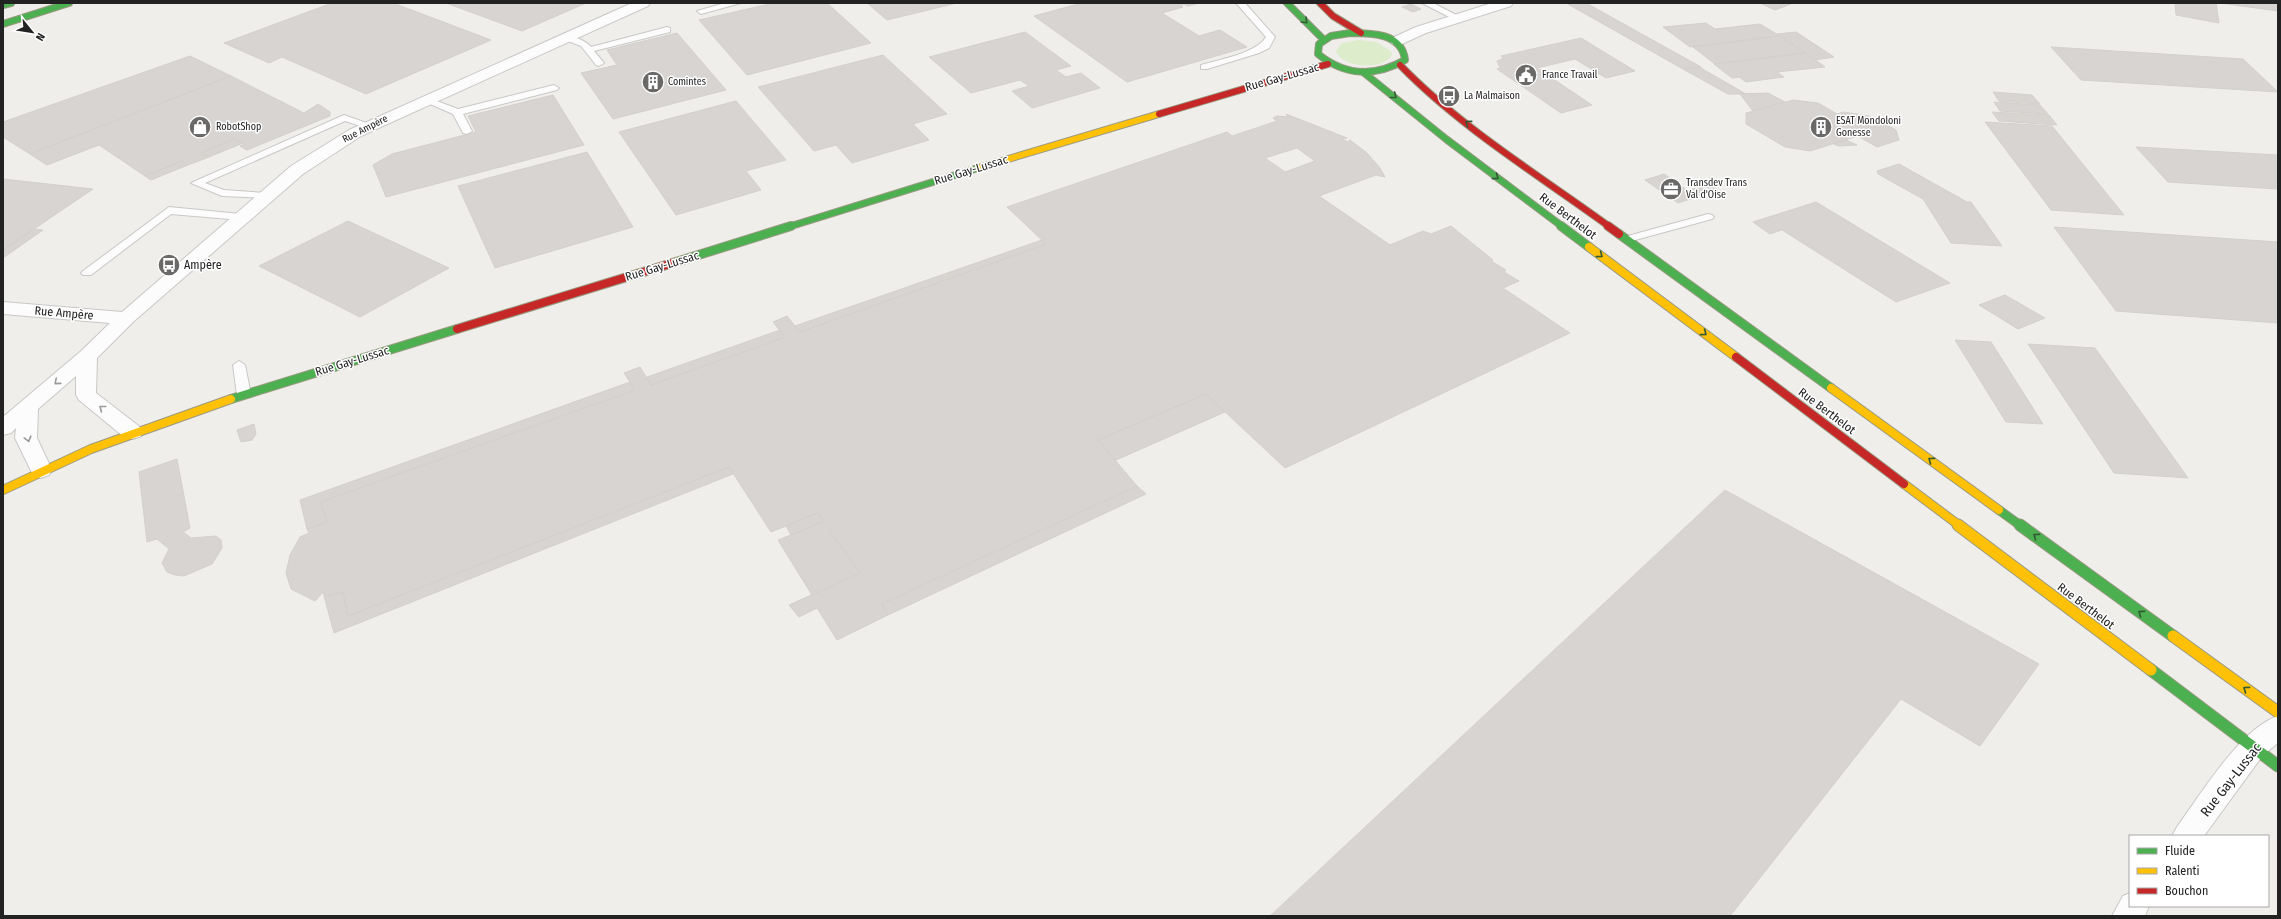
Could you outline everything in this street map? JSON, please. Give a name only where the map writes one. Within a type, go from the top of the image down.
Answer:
[{"type":"main road","points":[[3,5],[11,3]]},
{"type":"main road","points":[[3,24],[69,3]]},
{"type":"main road","points":[[1287,3],[1324,40]]},
{"type":"main road","points":[[1320,3],[1333,16],[1360,32]]},
{"type":"main road","points":[[1360,32],[1383,36],[1397,42],[1405,49],[1407,55],[1406,60],[1400,65],[1382,71],[1363,72],[1347,70],[1328,64],[1318,54],[1317,49],[1324,40],[1340,34],[1360,32]]},
{"type":"main road","name":"Rue Gay-Lussac","points":[[3,490],[41,470],[132,432],[244,395],[1026,154],[1328,64]]},
{"type":"main road","name":"Rue Berthelot","points":[[1400,65],[1422,89],[2278,712]]},
{"type":"main road","name":"Rue Berthelot","points":[[1363,72],[1446,139],[2278,766]]},
{"type":"street","name":"Rue Ampère","points":[[3,428],[87,356],[126,318],[241,217],[297,170],[355,133],[643,3]]},
{"type":"street","points":[[1397,42],[1422,30],[1506,3]]},
{"type":"street","name":"Rue Ampère","points":[[3,308],[126,318]]},
{"type":"street","points":[[87,356],[86,396],[132,432]]},
{"type":"street","points":[[28,406],[26,438],[41,470]]},
{"type":"street","name":"Rue Gay-Lussac","points":[[2188,835],[2253,747],[2278,726]]},
{"type":"street","points":[[2127,916],[2133,907]]},
{"type":"lane","points":[[701,11],[737,3]]},
{"type":"lane","points":[[1204,67],[1256,51],[1266,46],[1271,37],[1240,3]]},
{"type":"lane","points":[[1428,3],[1458,18]]},
{"type":"lane","points":[[588,50],[667,30]]},
{"type":"lane","points":[[564,38],[584,44],[599,63]]},
{"type":"lane","points":[[426,100],[457,112],[554,88]]},
{"type":"lane","points":[[457,112],[467,131]]},
{"type":"lane","points":[[266,196],[222,193],[196,183],[344,118],[370,126]]},
{"type":"lane","points":[[87,273],[169,210],[241,217]]},
{"type":"lane","points":[[1628,239],[1708,217]]},
{"type":"lane","points":[[239,365],[244,395]]},
{"type":"green space","points":[[1358,40],[1376,42],[1391,51],[1392,55],[1380,64],[1372,65],[1354,64],[1340,57],[1336,51],[1342,43]]},
{"type":"building","points":[[332,3],[393,3],[491,40],[366,94],[282,57],[269,63],[224,43]]},
{"type":"building","points":[[446,3],[586,3],[522,31]]},
{"type":"building","points":[[774,3],[827,3],[871,43],[747,75],[699,20]]},
{"type":"building","points":[[867,3],[957,3],[887,20]]},
{"type":"building","points":[[1082,3],[1199,3],[1188,6],[1184,4],[1180,6],[1183,7],[1162,13],[1199,36],[1220,30],[1247,47],[1127,82],[1034,16]]},
{"type":"building","points":[[1566,3],[1586,3],[1701,67],[1683,69]]},
{"type":"building","points":[[1760,3],[1788,3],[1791,4],[1775,10]]},
{"type":"building","points":[[2175,3],[2216,3],[2219,23],[2176,15]]},
{"type":"building","points":[[2220,3],[2278,3],[2278,11]]},
{"type":"building","points":[[1411,4],[1421,9],[1413,12],[1402,7]]},
{"type":"building","points":[[1706,23],[1715,29],[1760,24],[1780,36],[1690,47],[1663,27]]},
{"type":"building","points":[[1025,32],[1071,66],[1056,70],[1066,77],[1081,73],[1100,88],[1032,108],[1012,91],[1029,86],[1020,80],[971,93],[929,57]]},
{"type":"building","points":[[1796,32],[1834,57],[1815,60],[1777,34]]},
{"type":"building","name":"Comintes","points":[[677,33],[726,90],[613,119],[581,73],[617,65],[607,50]]},
{"type":"building","points":[[1780,36],[1805,53],[1715,64],[1693,47]]},
{"type":"building","name":"France Travail","points":[[1581,38],[1635,71],[1606,78],[1575,59],[1537,68],[1592,105],[1561,113],[1497,69],[1500,68],[1497,61],[1504,58],[1501,56]]},
{"type":"building","points":[[2051,47],[2243,59],[2278,92],[2081,80]]},
{"type":"building","points":[[1806,53],[1825,67],[1777,72],[1784,77],[1746,82],[1739,77],[1732,78],[1714,64]]},
{"type":"building","points":[[883,55],[947,114],[913,124],[929,140],[852,163],[836,145],[814,151],[758,87]]},
{"type":"building","points":[[190,56],[231,76],[30,154],[3,137],[3,122]]},
{"type":"building","points":[[1699,67],[1746,94],[1728,94],[1683,69]]},
{"type":"building","name":"RobotShop","points":[[231,76],[304,113],[318,104],[330,112],[330,116],[247,150],[240,146],[245,144],[234,139],[201,153],[209,157],[188,165],[182,161],[145,176],[99,145],[47,165],[30,154]]},
{"type":"building","points":[[1993,92],[2032,95],[2040,104],[1999,101]]},
{"type":"building","points":[[1768,93],[1785,102],[1753,111],[1740,94]]},
{"type":"building","points":[[553,95],[584,145],[386,197],[373,165],[392,154],[476,132],[468,116]]},
{"type":"building","name":"ESAT Mondoloni Gonesse","points":[[1793,100],[1818,103],[1837,114],[1844,112],[1869,116],[1896,130],[1899,140],[1877,147],[1858,136],[1810,151],[1785,147],[1746,124],[1746,113]]},
{"type":"building","points":[[736,101],[786,160],[746,171],[761,190],[676,215],[619,132]]},
{"type":"building","points":[[1994,102],[2040,105],[2048,114],[2000,111]]},
{"type":"building","points":[[1992,112],[2049,115],[2057,125],[1999,121]]},
{"type":"building","points":[[1286,114],[1347,138],[1342,139],[1348,142],[1350,140],[1367,153],[1380,168],[1385,177],[1376,175],[1319,196],[1390,245],[1423,231],[1431,234],[1451,226],[1493,260],[1491,261],[1506,270],[1504,272],[1519,281],[1503,288],[1570,333],[1285,468],[1206,394],[1098,440],[1137,486],[882,604],[888,615],[837,640],[817,608],[799,617],[789,605],[860,573],[818,513],[771,532],[729,467],[348,616],[343,592],[327,596],[323,592],[315,601],[291,589],[286,573],[290,555],[300,537],[309,533],[307,529],[327,522],[320,502],[635,390],[624,373],[640,367],[651,385],[785,337],[773,322],[787,316],[800,332],[1046,244],[1007,207],[1227,132],[1232,136],[1277,121],[1273,118],[1277,116],[1288,117]],"holes":[[[1297,148],[1315,161],[1285,172],[1265,158]]]},
{"type":"building","points":[[1985,122],[2052,126],[2124,215],[2051,210]]},
{"type":"building","points":[[234,139],[243,143],[209,157],[201,153]]},
{"type":"building","points":[[1846,140],[1857,145],[1838,146],[1834,144]]},
{"type":"building","points":[[2136,147],[2278,155],[2278,189],[2168,182]]},
{"type":"building","points":[[587,152],[633,227],[495,268],[458,186]]},
{"type":"building","points":[[182,161],[188,165],[151,180],[145,176]]},
{"type":"building","points":[[1899,164],[1967,202],[1971,202],[2002,246],[1951,243],[1923,199],[1878,174],[1877,171]]},
{"type":"building","name":"Transdev Trans Val d'Oise","points":[[1664,174],[1697,197],[1678,203],[1645,180]]},
{"type":"building","points":[[3,179],[93,189],[3,250]]},
{"type":"building","points":[[1709,185],[1718,190],[1698,196],[1689,190]]},
{"type":"building","points":[[1816,202],[1950,283],[1896,302],[1782,230],[1770,234],[1753,222]]},
{"type":"building","points":[[348,221],[449,268],[360,317],[259,266]]},
{"type":"building","points":[[2054,227],[2278,242],[2278,323],[2116,311]]},
{"type":"building","points":[[34,229],[43,230],[3,258],[3,250]]},
{"type":"building","points":[[1042,240],[1046,244],[800,332],[795,326]]},
{"type":"building","points":[[2005,295],[2045,318],[2018,329],[1979,305]]},
{"type":"building","points":[[780,330],[785,337],[651,385],[647,377]]},
{"type":"building","points":[[1955,340],[1991,342],[2043,424],[2006,422]]},
{"type":"building","points":[[2028,344],[2095,348],[2188,478],[2114,473]]},
{"type":"building","points":[[630,382],[635,390],[320,502],[327,522],[307,529],[300,500]]},
{"type":"building","points":[[1206,394],[1225,412],[1116,460],[1098,440]]},
{"type":"building","points":[[254,424],[256,434],[252,440],[241,442],[237,430]]},
{"type":"building","points":[[177,459],[190,528],[183,532],[191,538],[216,536],[221,540],[222,548],[212,564],[184,576],[167,572],[162,563],[169,549],[157,539],[147,542],[139,472]]},
{"type":"building","points":[[729,467],[733,474],[334,633],[323,592],[327,596],[343,592],[348,616]]},
{"type":"building","points":[[1137,486],[1146,494],[888,615],[882,604]]},
{"type":"building","points":[[1725,490],[2039,664],[1980,746],[1901,699],[1730,916],[1270,916]]},
{"type":"building","points":[[818,513],[823,522],[791,535],[786,526]]},
{"type":"building","points":[[823,522],[860,573],[812,595],[778,540]]},
{"type":"traffic: fast","points":[[3,5],[11,3]]},
{"type":"traffic: fast","points":[[3,24],[69,3]]},
{"type":"traffic: fast","points":[[1287,3],[1324,40]]},
{"type":"traffic: fast","points":[[1350,33],[1367,33],[1386,36],[1400,44],[1404,51],[1405,60],[1383,70],[1360,72],[1349,71],[1338,67],[1328,62],[1318,54],[1319,44],[1331,36],[1350,33]]},
{"type":"traffic: fast","points":[[1363,72],[1446,139],[1589,247]]},
{"type":"traffic: fast","points":[[676,262],[978,168]]},
{"type":"traffic: fast","points":[[1619,234],[1831,388]]},
{"type":"traffic: fast","points":[[231,399],[457,329]]},
{"type":"traffic: fast","points":[[1999,510],[2173,636]]},
{"type":"traffic: fast","points":[[2151,670],[2278,766]]},
{"type":"traffic: slow","points":[[978,168],[1159,114]]},
{"type":"traffic: slow","points":[[1589,247],[1736,357]]},
{"type":"traffic: slow","points":[[1831,388],[1999,510]]},
{"type":"traffic: slow","points":[[3,490],[91,449],[231,399]]},
{"type":"traffic: slow","points":[[1904,484],[2151,670]]},
{"type":"traffic: slow","points":[[2173,636],[2278,712]]},
{"type":"traffic: jam","points":[[1320,3],[1333,16],[1361,33]]},
{"type":"traffic: jam","points":[[1159,114],[1328,64]]},
{"type":"traffic: jam","points":[[1400,65],[1423,89],[1485,137],[1619,234]]},
{"type":"traffic: jam","points":[[457,329],[676,262]]},
{"type":"traffic: jam","points":[[1736,357],[1904,484]]},
{"type":"place","name":"France Travail","points":[[1526,75]]},
{"type":"place","name":"Comintes","points":[[653,82]]},
{"type":"place","name":"La Malmaison","points":[[1449,96]]},
{"type":"place","name":"RobotShop","points":[[200,127]]},
{"type":"place","name":"ESAT Mondoloni Gonesse","points":[[1821,127]]},
{"type":"place","name":"Transdev Trans Val d'Oise","points":[[1671,189]]},
{"type":"place","name":"Ampère","points":[[169,265]]}]
